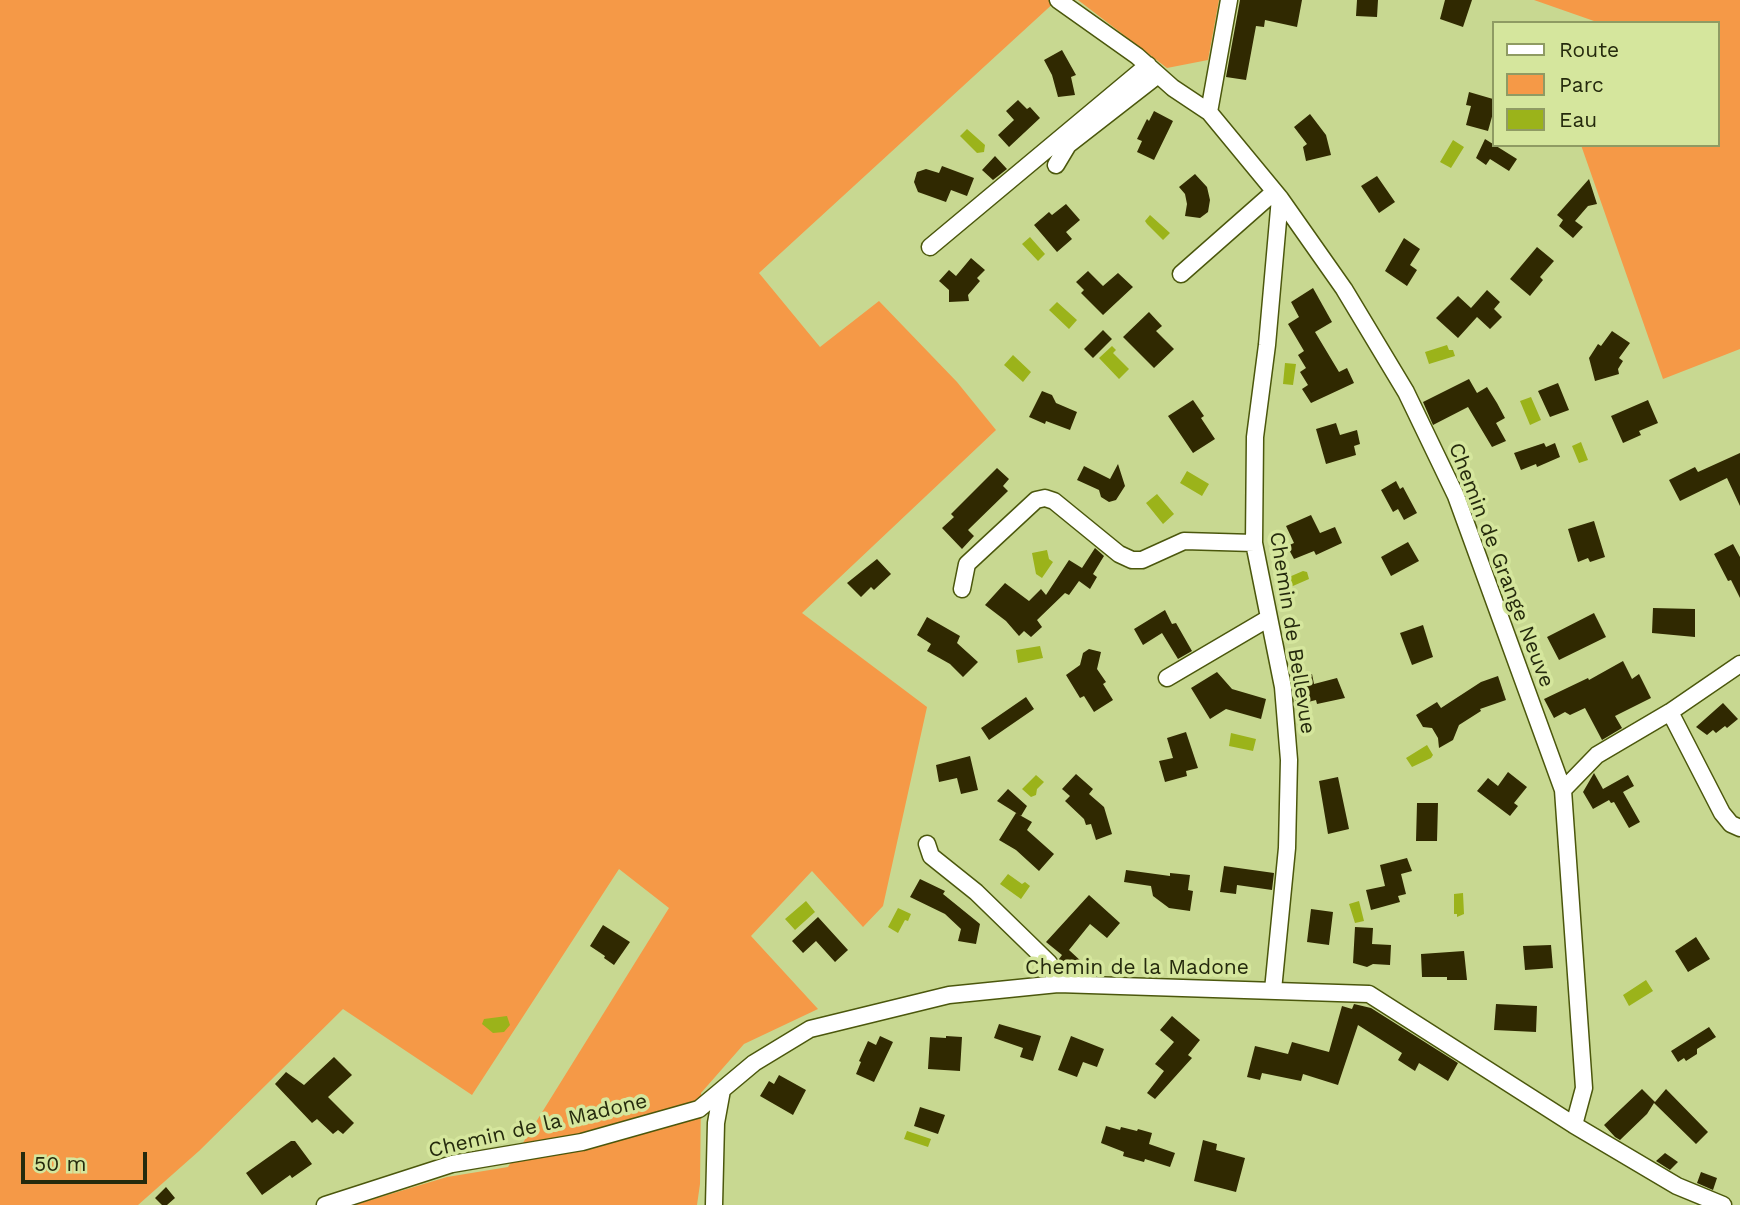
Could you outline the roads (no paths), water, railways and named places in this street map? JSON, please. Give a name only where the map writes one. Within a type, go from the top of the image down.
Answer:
[{"type":"street","name":"Chemin de Grange Neuve","points":[[1058,0],[1153,70],[1173,88],[1209,112],[1277,195],[1344,289],[1406,392],[1456,496],[1563,790],[1584,1088],[1574,1125]]},
{"type":"street","points":[[1209,112],[1229,0]]},
{"type":"street","points":[[1056,165],[1068,145],[1153,70]]},
{"type":"street","points":[[930,247],[1153,70]]},
{"type":"street","points":[[1181,274],[1277,195]]},
{"type":"street","name":"Chemin de Bellevue","points":[[1273,990],[1287,848],[1289,760],[1283,687],[1254,543],[1255,437],[1267,345],[1277,195]]},
{"type":"street","points":[[962,589],[967,564],[1036,500],[1045,498],[1054,501],[1119,554],[1132,560],[1142,560],[1184,541],[1254,543]]},
{"type":"street","points":[[1167,678],[1269,618]]},
{"type":"street","points":[[1563,790],[1597,755],[1670,712],[1740,664]]},
{"type":"street","points":[[1670,712],[1722,813],[1731,824],[1740,828]]},
{"type":"street","points":[[927,844],[932,856],[976,892],[1049,963],[1058,984]]},
{"type":"street","name":"Chemin de la Madone","points":[[325,1205],[452,1164],[582,1142],[699,1109],[754,1063],[810,1029],[950,995],[1058,984],[1369,994],[1574,1125],[1677,1186],[1723,1205]]},
{"type":"street","points":[[714,1205],[716,1123],[722,1090]]},
{"type":"water","points":[[967,129],[985,145],[984,152],[977,153],[960,136]]},
{"type":"water","points":[[1453,140],[1464,147],[1451,168],[1440,162]]},
{"type":"water","points":[[1150,215],[1170,233],[1163,240],[1145,221]]},
{"type":"water","points":[[1030,237],[1045,254],[1038,261],[1022,244]]},
{"type":"water","points":[[1057,302],[1077,320],[1069,329],[1049,310]]},
{"type":"water","points":[[1447,345],[1455,356],[1429,364],[1425,352]]},
{"type":"water","points":[[1112,346],[1116,350],[1113,353],[1129,369],[1119,379],[1099,358]]},
{"type":"water","points":[[1013,355],[1031,372],[1023,382],[1004,365]]},
{"type":"water","points":[[1285,363],[1296,364],[1293,385],[1283,384]]},
{"type":"water","points":[[1531,397],[1541,420],[1530,425],[1520,401]]},
{"type":"water","points":[[1581,442],[1588,460],[1579,463],[1572,446]]},
{"type":"water","points":[[1187,471],[1209,484],[1202,496],[1180,483]]},
{"type":"water","points":[[1157,494],[1174,514],[1163,524],[1146,503]]},
{"type":"water","points":[[1047,550],[1049,559],[1053,562],[1042,578],[1036,574],[1032,553]]},
{"type":"water","points":[[1303,571],[1307,572],[1309,579],[1286,589],[1282,580]]},
{"type":"water","points":[[1040,646],[1043,658],[1018,663],[1016,650]]},
{"type":"water","points":[[1231,733],[1256,739],[1253,751],[1229,746]]},
{"type":"water","points":[[1427,745],[1433,755],[1431,758],[1412,767],[1406,758]]},
{"type":"water","points":[[1036,775],[1044,782],[1037,789],[1036,795],[1031,797],[1022,789]]},
{"type":"water","points":[[1008,874],[1030,886],[1021,899],[1000,884]]},
{"type":"water","points":[[1463,893],[1464,914],[1457,917],[1457,914],[1454,914],[1454,894]]},
{"type":"water","points":[[806,901],[815,912],[795,930],[785,919]]},
{"type":"water","points":[[1359,901],[1364,921],[1355,923],[1349,904]]},
{"type":"water","points":[[898,908],[911,914],[898,933],[888,927]]},
{"type":"water","points":[[1646,980],[1653,991],[1629,1006],[1623,995]]},
{"type":"water","points":[[507,1016],[510,1025],[504,1032],[493,1033],[482,1024],[484,1019]]},
{"type":"water","points":[[907,1131],[931,1139],[928,1147],[904,1139]]}]
